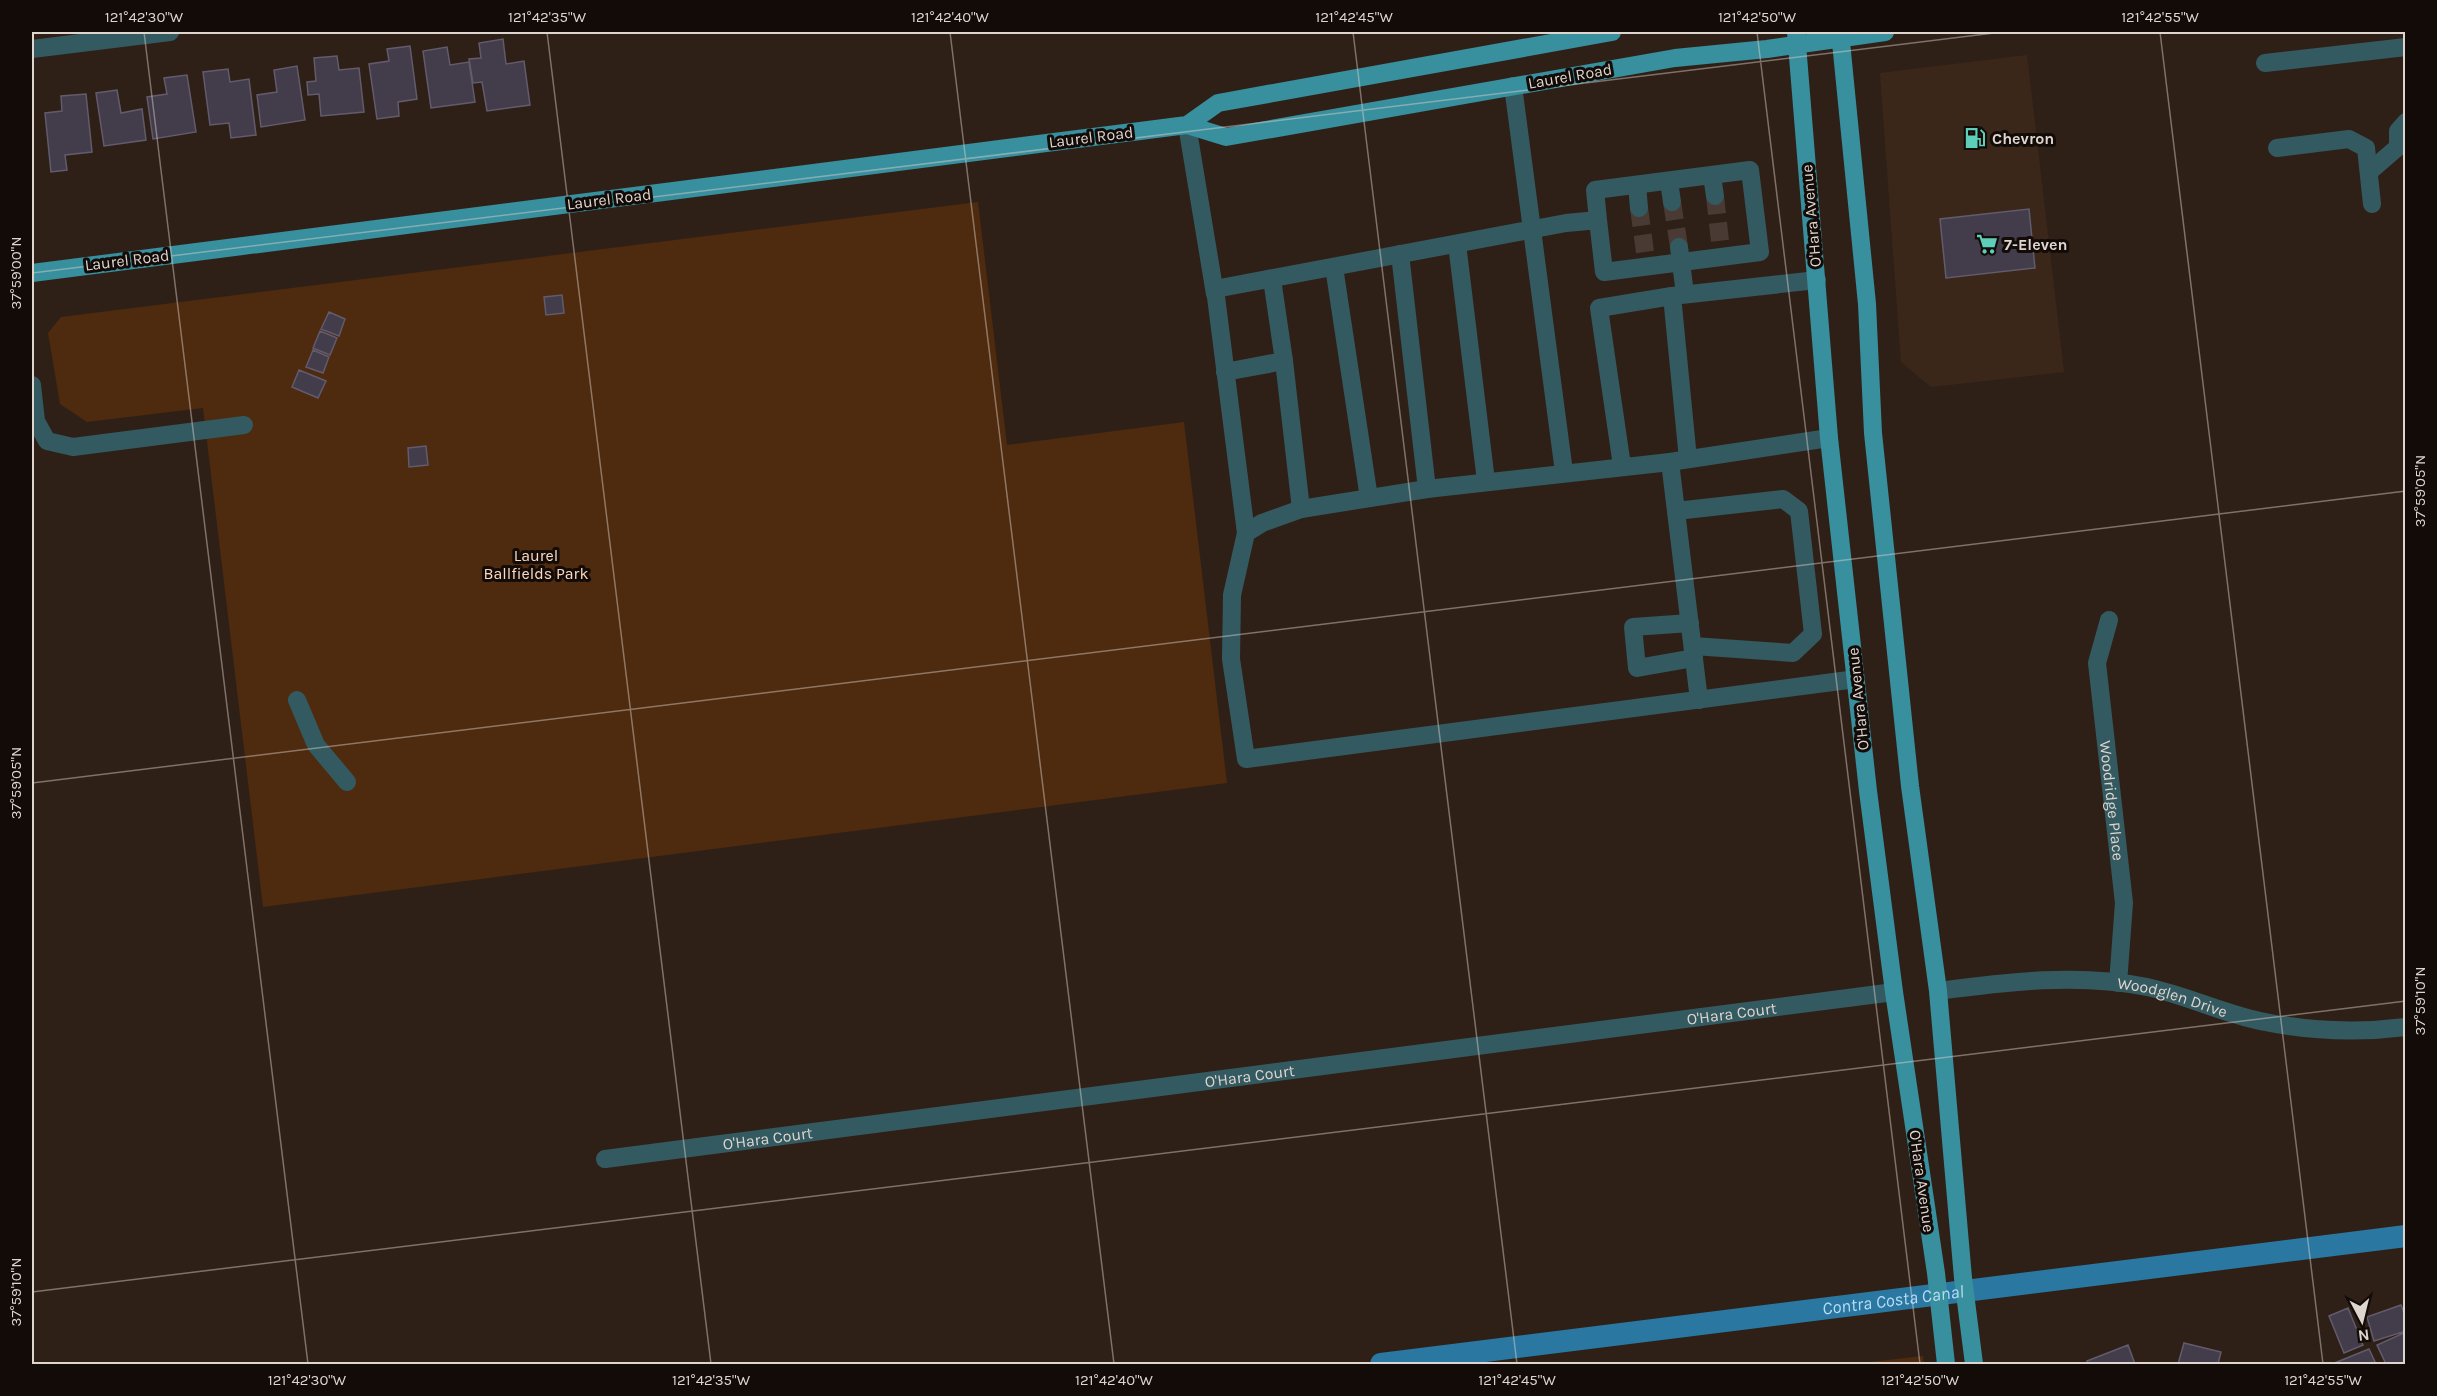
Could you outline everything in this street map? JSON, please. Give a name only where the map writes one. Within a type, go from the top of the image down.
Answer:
[{"type":"main road","name":"Laurel Road","points":[[1187,125],[1218,103],[1612,32]]},
{"type":"main road","name":"Laurel Road","points":[[32,273],[1187,125],[1226,137],[1796,38],[1886,32]]},
{"type":"main road","name":"O'Hara Avenue","points":[[1840,35],[1867,304],[1874,433],[1907,763],[1938,991],[1963,1278],[1974,1365]]},
{"type":"main road","name":"O'Hara Avenue","points":[[1796,38],[1829,438],[1856,679],[1894,992],[1937,1281],[1946,1365]]},
{"type":"street","points":[[32,49],[170,32]]},
{"type":"street","points":[[2265,63],[2406,47]]},
{"type":"street","points":[[1513,86],[1534,229],[1564,472]]},
{"type":"street","points":[[2368,172],[2402,146],[2398,131],[2406,122]]},
{"type":"street","points":[[1187,125],[1215,294],[1246,533],[1232,595],[1231,658],[1246,759],[1856,679]]},
{"type":"street","points":[[2277,148],[2349,140],[2366,148],[2373,204]]},
{"type":"street","points":[[1750,170],[1760,252],[1722,249],[1646,259],[1604,272],[1595,190],[1669,181],[1750,170]]},
{"type":"street","points":[[1712,176],[1715,196]]},
{"type":"street","points":[[1669,181],[1672,202]]},
{"type":"street","points":[[1637,185],[1640,208]]},
{"type":"street","points":[[1215,294],[1215,289],[1534,229],[1598,220]]},
{"type":"street","points":[[1457,244],[1486,481]]},
{"type":"street","points":[[1400,254],[1427,489]]},
{"type":"street","points":[[1680,255],[1679,460],[1676,511],[1699,700]]},
{"type":"street","points":[[1334,267],[1369,498]]},
{"type":"street","points":[[1272,279],[1301,509]]},
{"type":"street","points":[[1622,466],[1599,308],[1679,295],[1817,280]]},
{"type":"street","points":[[1225,372],[1284,361]]},
{"type":"street","points":[[32,385],[36,420],[47,441],[73,447],[244,425]]},
{"type":"street","points":[[1246,533],[1262,523],[1301,509],[1486,481],[1679,460],[1829,438]]},
{"type":"street","points":[[1676,511],[1783,499],[1799,511],[1813,634],[1793,653],[1693,652],[1637,668],[1633,627],[1690,623]]},
{"type":"street","name":"Woodridge Place","points":[[2109,620],[2097,663],[2124,903],[2118,983]]},
{"type":"street","points":[[297,700],[316,745],[347,782]]},
{"type":"street","name":"Woodglen Drive","points":[[1938,991],[2031,980],[2088,980],[2147,987],[2260,1021],[2361,1031],[2406,1027]]},
{"type":"street","name":"O'Hara Court","points":[[605,1159],[1894,992]]},
{"type":"shaded area","points":[[2027,55],[2064,372],[1931,387],[1901,362],[1880,73]]},
{"type":"green space","name":"Laurel Ballfields Park","points":[[978,202],[1007,445],[1184,422],[1227,783],[263,907],[203,408],[87,422],[60,404],[48,333],[61,317]]},
{"type":"green space","points":[[1923,1356],[1924,1364],[1852,1364]]},
{"type":"building","points":[[503,39],[506,64],[524,61],[530,105],[487,111],[482,82],[473,83],[469,59],[481,58],[479,43]]},
{"type":"building","points":[[410,46],[417,99],[398,102],[399,116],[377,119],[369,64],[389,61],[387,49]]},
{"type":"building","points":[[447,47],[450,65],[469,62],[475,102],[431,108],[423,51]]},
{"type":"building","points":[[337,56],[339,70],[359,68],[364,112],[321,116],[319,94],[308,95],[307,82],[316,81],[314,58]]},
{"type":"building","points":[[297,66],[305,120],[261,127],[257,95],[277,92],[274,70]]},
{"type":"building","points":[[228,69],[230,82],[249,79],[256,135],[231,138],[229,123],[210,125],[203,72]]},
{"type":"building","points":[[187,75],[196,132],[153,139],[147,97],[167,94],[164,78]]},
{"type":"building","points":[[117,90],[121,113],[142,109],[146,140],[104,146],[96,93]]},
{"type":"building","points":[[86,94],[92,152],[65,155],[67,170],[51,172],[45,113],[62,111],[61,96]]},
{"type":"building","name":"7-Eleven","points":[[2029,209],[2035,268],[1946,278],[1940,219]]},
{"type":"building","points":[[562,295],[564,313],[546,315],[544,297]]},
{"type":"building","points":[[329,312],[345,319],[339,336],[321,329]]},
{"type":"building","points":[[320,331],[337,338],[330,355],[313,348]]},
{"type":"building","points":[[313,350],[329,357],[323,373],[306,367]]},
{"type":"building","points":[[299,370],[326,381],[318,398],[292,387]]},
{"type":"building","points":[[426,446],[428,465],[409,467],[408,448]]},
{"type":"building","points":[[2401,1305],[2406,1318],[2406,1331],[2374,1341],[2367,1317]]},
{"type":"building","points":[[2348,1308],[2363,1345],[2344,1353],[2329,1316]]},
{"type":"building","points":[[2406,1332],[2406,1364],[2386,1364],[2377,1345]]},
{"type":"building","points":[[2184,1343],[2221,1352],[2218,1364],[2178,1364]]},
{"type":"building","points":[[2128,1345],[2135,1364],[2088,1364],[2087,1361]]},
{"type":"building","points":[[2369,1349],[2376,1364],[2332,1364]]},
{"type":"waterway","name":"Contra Costa Canal","points":[[1381,1364],[2406,1236]]},
{"type":"tunnel","points":[[1715,196],[1720,241]]},
{"type":"tunnel","points":[[1672,202],[1679,247]]},
{"type":"tunnel","points":[[1639,208],[1645,252]]},
{"type":"place","name":"Chevron","points":[[1975,138]]},
{"type":"place","name":"7-Eleven","points":[[1987,244]]}]
